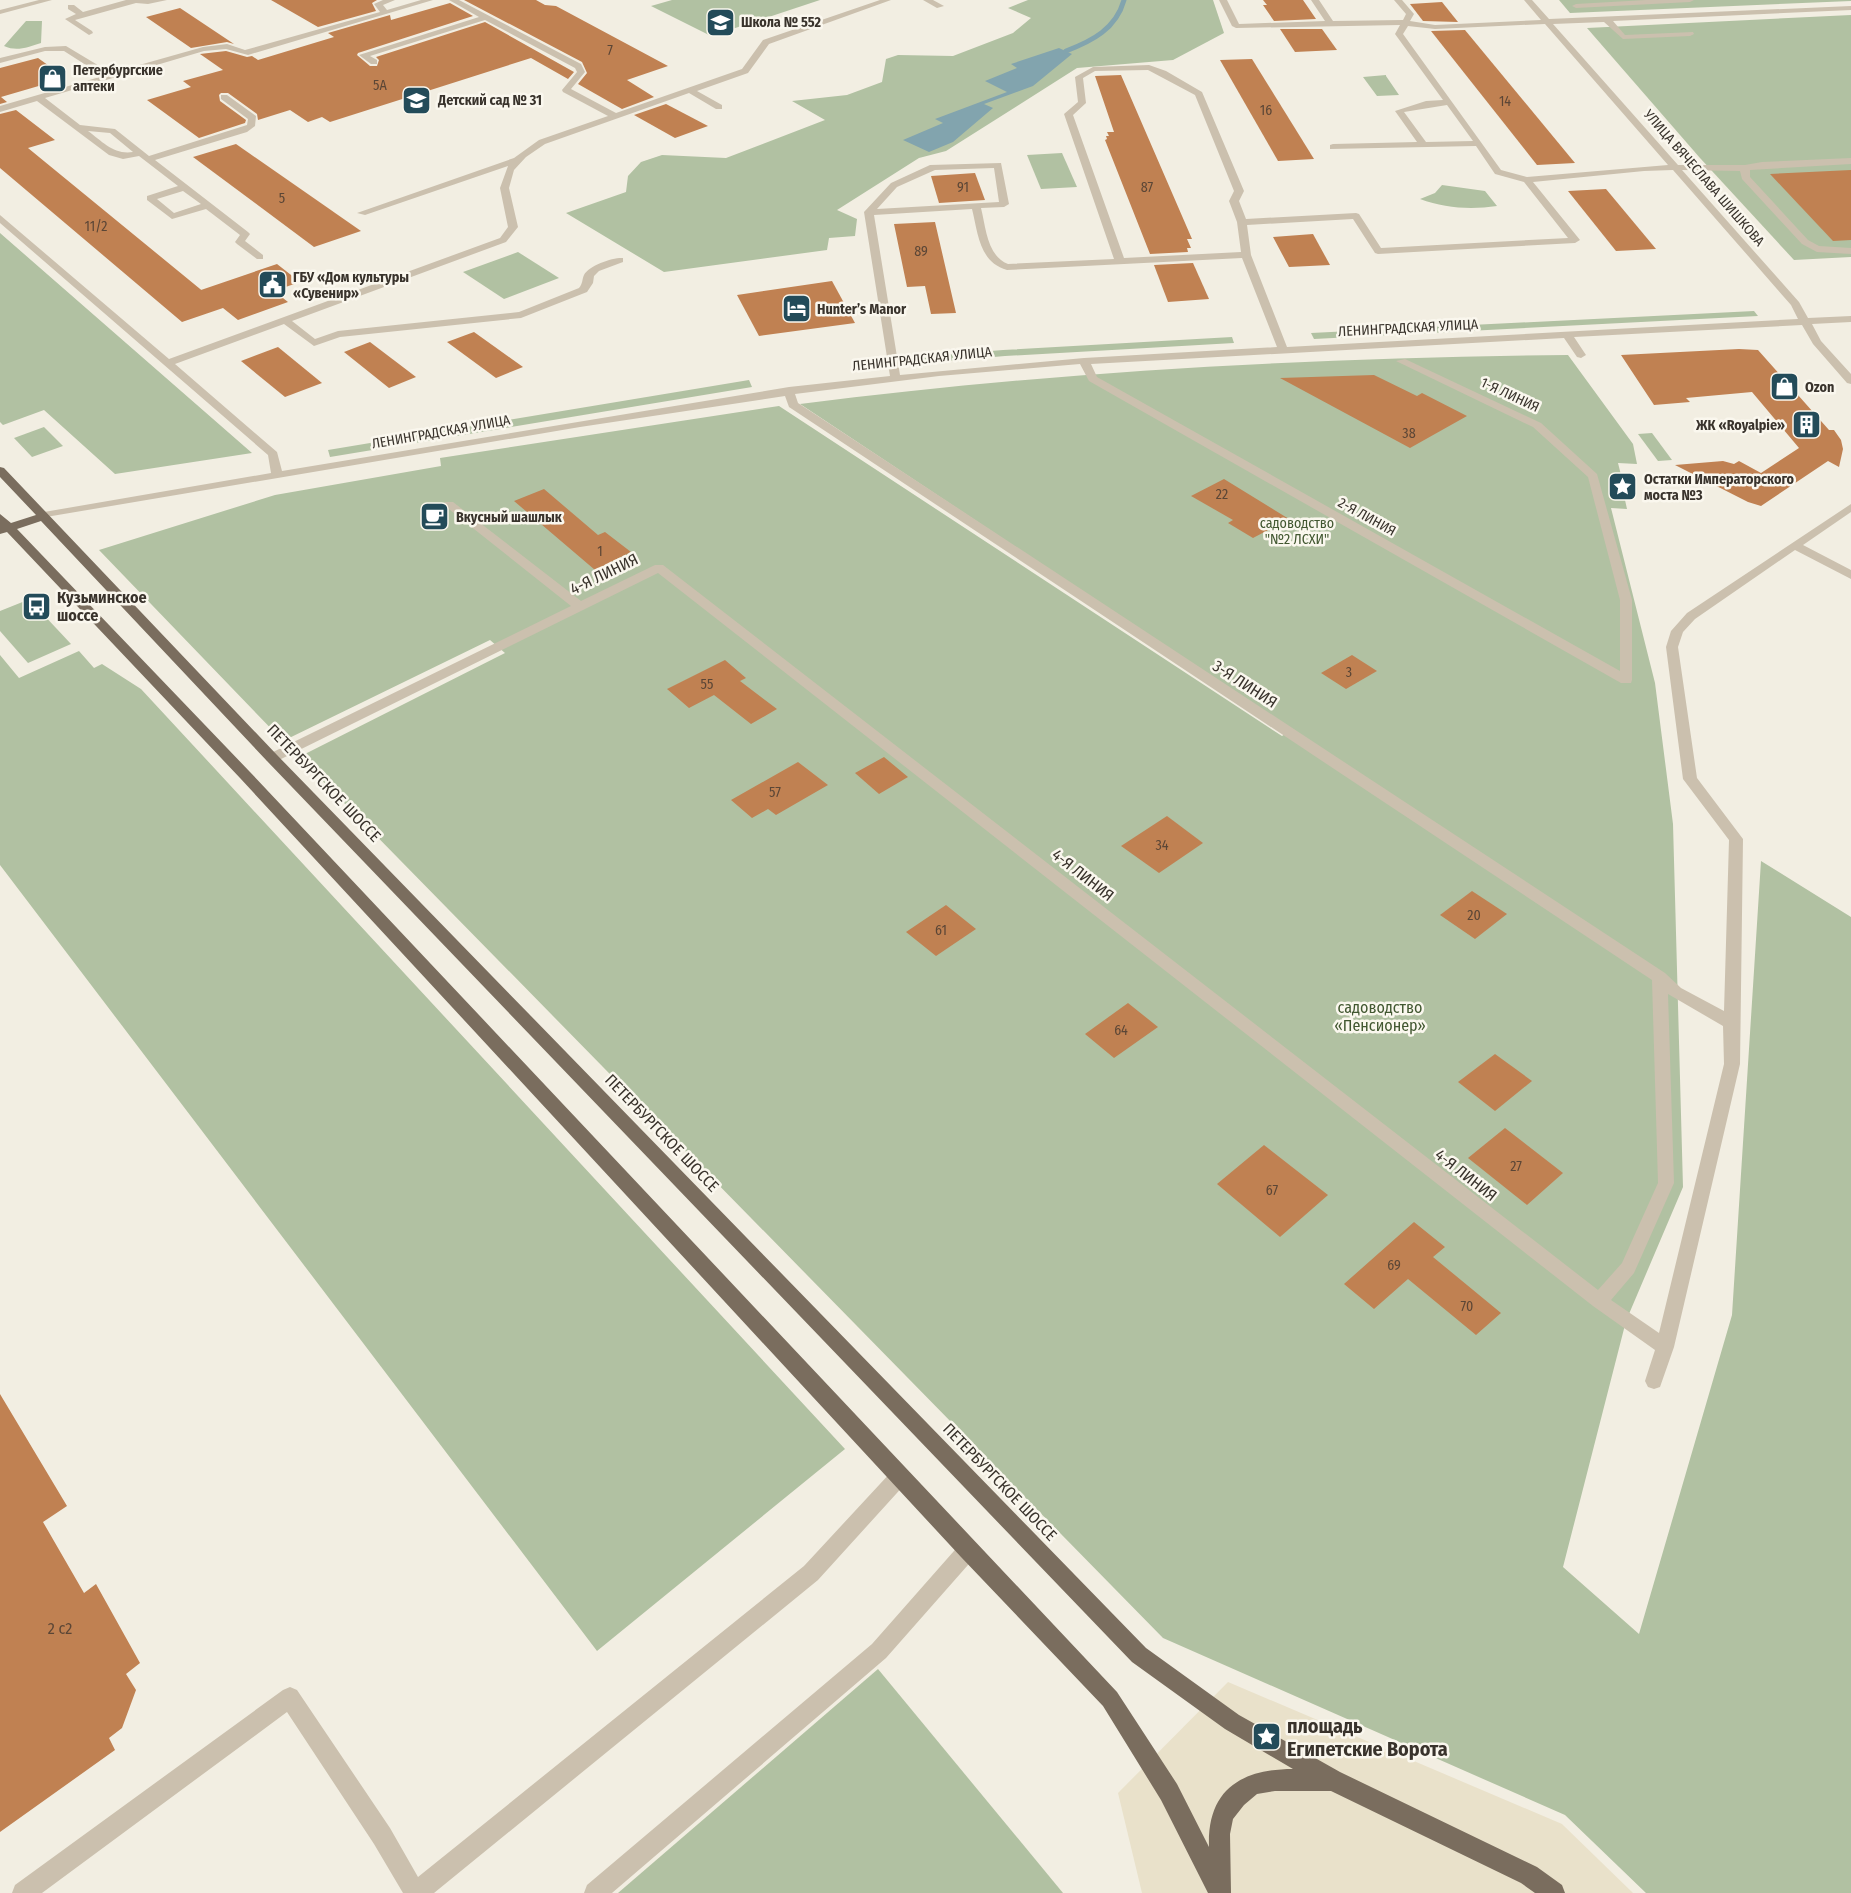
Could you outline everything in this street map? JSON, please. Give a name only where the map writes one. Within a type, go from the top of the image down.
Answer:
[{"type":"main road","name":"ПЕТЕРБУРГСКОЕ ШОССЕ","points":[[0,470],[272,758],[1139,1655],[1232,1722],[1332,1780]]},
{"type":"main road","name":"ЛЕНИНГРАДСКАЯ УЛИЦА","points":[[3,525],[44,516]]},
{"type":"main road","points":[[3,525],[253,784],[899,1477],[1110,1699],[1169,1792],[1221,1893]]},
{"type":"main road","points":[[1221,1893],[1219,1834],[1223,1814],[1236,1797],[1252,1784],[1275,1780],[1332,1780],[1529,1875],[1554,1893]]},
{"type":"street","points":[[0,18],[4,11],[48,0]]},
{"type":"street","points":[[89,33],[69,19],[132,1],[163,0]]},
{"type":"street","points":[[386,13],[378,4],[391,0]]},
{"type":"street","points":[[0,109],[213,47],[237,48],[245,53],[429,0]]},
{"type":"street","points":[[453,0],[578,66],[581,72],[566,90],[615,116]]},
{"type":"street","points":[[362,213],[514,161],[524,152],[542,142],[745,71],[756,60],[760,49],[766,42],[886,0]]},
{"type":"street","points":[[927,0],[940,6]]},
{"type":"street","points":[[1223,0],[1236,26],[1375,18],[1435,27],[1851,8]]},
{"type":"street","points":[[1316,0],[1331,22]]},
{"type":"street","points":[[1398,0],[1410,14],[1399,34],[1498,172],[1527,180],[1674,167],[1745,168],[1851,160]]},
{"type":"street","name":"УЛИЦА ВЯЧЕСЛАВА ШИШКОВА","points":[[1528,0],[1796,304],[1817,342],[1851,381]]},
{"type":"street","points":[[1576,6],[1690,0]]},
{"type":"street","points":[[71,7],[82,15]]},
{"type":"street","points":[[375,62],[363,55],[487,17]]},
{"type":"street","points":[[1606,19],[1623,37],[1690,34]]},
{"type":"street","points":[[0,62],[45,49],[66,48],[111,77]]},
{"type":"street","points":[[1120,262],[1068,114],[1082,103],[1079,77],[1084,72],[1093,69],[1149,67],[1199,94],[1239,191],[1234,201],[1242,222],[1246,255],[1283,349]]},
{"type":"street","points":[[690,90],[719,107]]},
{"type":"street","points":[[39,98],[112,153],[123,156],[144,156],[244,130],[251,126],[253,118],[224,96]]},
{"type":"street","points":[[1422,143],[1399,111],[1426,104],[1448,102]]},
{"type":"street","points":[[77,127],[112,131],[245,234],[240,242],[260,257]]},
{"type":"street","points":[[1334,147],[1479,143]]},
{"type":"street","points":[[168,363],[503,240],[512,229],[513,223],[507,208],[504,185],[514,161]]},
{"type":"street","points":[[998,165],[1004,204],[869,212],[894,185],[933,167],[998,165]]},
{"type":"street","points":[[1745,168],[1745,177],[1805,242],[1817,249],[1851,251]]},
{"type":"street","points":[[1242,222],[1356,216],[1378,251],[1575,240],[1527,180]]},
{"type":"street","points":[[185,187],[150,198],[172,216],[208,205]]},
{"type":"street","points":[[976,206],[991,258],[1000,266],[1246,255]]},
{"type":"street","points":[[869,212],[895,376]]},
{"type":"street","points":[[0,218],[273,454],[277,475]]},
{"type":"street","points":[[285,320],[314,343],[338,334],[521,315],[583,290],[588,283],[589,275],[596,269],[620,260]]},
{"type":"street","name":"ЛЕНИНГРАДСКАЯ УЛИЦА","points":[[44,516],[789,390],[895,376],[991,367],[1283,349],[1851,319]]},
{"type":"street","points":[[1567,334],[1581,355]]},
{"type":"street","name":"2-Я ЛИНИЯ","points":[[1084,361],[1086,369],[1094,379],[1626,680]]},
{"type":"street","name":"1-Я ЛИНИЯ","points":[[1401,361],[1537,425],[1593,476],[1626,600],[1626,680]]},
{"type":"street","name":"3-Я ЛИНИЯ","points":[[789,390],[793,405],[1660,977],[1676,992],[1731,1023]]},
{"type":"street","points":[[449,504],[579,606]]},
{"type":"street","points":[[1654,1381],[1665,1347],[1732,1064],[1736,839],[1690,779],[1672,646],[1677,631],[1691,616],[1851,507]]},
{"type":"street","points":[[1796,546],[1851,575]]},
{"type":"street","name":"4-Я ЛИНИЯ","points":[[272,758],[659,568],[1599,1301],[1665,1347]]},
{"type":"street","points":[[1599,1301],[1628,1268],[1666,1183],[1660,977]]},
{"type":"street","points":[[23,1893],[290,1698],[382,1836],[416,1893],[811,1574],[899,1477]]},
{"type":"street","points":[[595,1893],[879,1651],[968,1550]]},
{"type":"green space","points":[[672,0],[820,0],[711,36],[651,6]]},
{"type":"green space","points":[[1028,0],[1213,0],[1224,33],[1173,60],[1077,68],[946,151],[919,158],[837,210],[857,219],[855,236],[829,238],[827,250],[664,272],[566,213],[626,192],[628,176],[641,162],[662,155],[726,158],[825,120],[792,101],[847,95],[882,82],[886,59],[898,55],[953,56],[1013,33],[1031,18],[1008,8]]},
{"type":"green space","points":[[1559,0],[1851,0],[1851,1],[1570,13]]},
{"type":"green space","points":[[1851,15],[1851,257],[1794,260],[1700,158],[1587,28]]},
{"type":"green space","points":[[26,21],[42,21],[41,43],[18,49],[4,46]]},
{"type":"green space","points":[[1386,75],[1399,95],[1377,96],[1363,77]]},
{"type":"green space","points":[[1062,153],[1077,187],[1041,189],[1027,155]]},
{"type":"green space","points":[[1442,185],[1485,191],[1497,206],[1458,207],[1420,199],[1435,193]]},
{"type":"green space","points":[[0,233],[252,453],[115,474],[44,410],[3,425],[0,422]]},
{"type":"green space","points":[[518,252],[559,278],[504,299],[463,272]]},
{"type":"green space","points":[[1754,311],[1758,316],[1314,339],[1311,333]]},
{"type":"green space","points":[[1232,337],[1234,343],[1005,356],[904,365],[903,358],[1003,350]]},
{"type":"green space","points":[[1568,355],[1633,444],[1637,464],[1618,463],[1622,479],[1631,480],[1634,492],[1623,491],[1627,509],[1611,508],[1655,683],[1673,824],[1683,1187],[1626,1321],[1563,1567],[1639,1634],[1732,1315],[1761,861],[1851,917],[1851,1893],[1646,1893],[1565,1815],[1163,1638],[299,757],[505,653],[490,640],[283,741],[99,550],[275,495],[441,466],[440,458],[779,406],[1282,736],[1291,730],[800,404],[991,383],[1183,368],[1375,359]]},
{"type":"green space","points":[[749,380],[752,387],[330,457],[328,450]]},
{"type":"green space","points":[[44,427],[63,446],[32,457],[14,438]]},
{"type":"green space","points":[[1652,433],[1672,460],[1658,461],[1638,434]]},
{"type":"green space","points":[[25,601],[37,613],[41,612],[71,644],[28,663],[0,631],[0,611]]},
{"type":"green space","points":[[79,651],[94,668],[102,664],[141,689],[845,1449],[597,1651],[0,865],[0,655],[19,678]]},
{"type":"green space","points":[[878,1669],[1063,1893],[618,1893]]},
{"type":"shaded area","name":"площадь Египетские Ворота","points":[[1228,1682],[1562,1824],[1633,1893],[1142,1893],[1118,1793]]},
{"type":"water","points":[[1059,48],[1072,54],[1033,86],[984,104],[993,108],[953,142],[929,152],[903,140],[943,123],[935,119],[1007,92],[985,81],[1017,68],[1011,64]]},
{"type":"building","points":[[271,0],[377,0],[372,3],[376,11],[318,27]]},
{"type":"building","points":[[464,0],[536,0],[545,5],[556,6],[668,66],[627,80],[654,97],[622,109],[578,84],[587,73],[582,62]]},
{"type":"building","points":[[1263,0],[1303,0],[1316,19],[1274,21],[1263,5],[1267,5]]},
{"type":"building","points":[[1442,2],[1458,22],[1423,21],[1410,4]]},
{"type":"building","points":[[450,3],[473,16],[357,55],[370,66],[377,66],[379,60],[376,57],[485,22],[574,72],[568,79],[531,58],[330,122],[322,117],[308,122],[290,110],[258,120],[257,114],[228,93],[221,93],[220,101],[246,120],[245,123],[199,138],[147,100],[191,87],[183,81],[223,70],[200,54],[226,51],[247,57],[252,56],[258,60],[334,37],[328,33],[390,15],[391,20]]},
{"type":"building","points":[[180,8],[234,44],[227,42],[191,48],[146,17]]},
{"type":"building","points":[[1280,29],[1322,29],[1337,50],[1295,52]]},
{"type":"building","points":[[1465,30],[1575,163],[1537,165],[1431,31]]},
{"type":"building","points":[[38,58],[66,78],[1,97],[7,102],[0,104],[0,68]]},
{"type":"building","points":[[1252,59],[1314,159],[1278,161],[1220,60]]},
{"type":"building","points":[[1121,75],[1192,239],[1187,239],[1191,248],[1187,248],[1188,252],[1150,254],[1105,140],[1106,136],[1109,136],[1107,132],[1114,132],[1095,76]]},
{"type":"building","points":[[666,104],[708,126],[675,138],[634,115]]},
{"type":"building","points":[[16,110],[55,140],[28,148],[201,290],[277,264],[300,282],[274,291],[288,302],[238,320],[223,308],[182,322],[0,168],[0,114]]},
{"type":"building","points":[[236,144],[361,231],[314,247],[193,157]]},
{"type":"building","points":[[1851,170],[1851,240],[1833,241],[1770,174]]},
{"type":"building","points":[[975,173],[985,200],[939,203],[931,176]]},
{"type":"building","points":[[1606,189],[1656,249],[1616,251],[1568,191]]},
{"type":"building","points":[[935,222],[956,313],[931,314],[925,286],[907,287],[894,224]]},
{"type":"building","points":[[1313,234],[1330,265],[1289,267],[1273,237]]},
{"type":"building","points":[[1193,263],[1209,299],[1168,302],[1154,265]]},
{"type":"building","name":"Hunter’s Manor","points":[[832,281],[855,323],[759,336],[737,295]]},
{"type":"building","points":[[474,332],[523,367],[496,378],[447,342]]},
{"type":"building","points":[[370,342],[416,377],[389,388],[344,352]]},
{"type":"building","points":[[278,347],[322,383],[285,397],[241,361]]},
{"type":"building","name":"ЖК «Royalpie»","points":[[1758,350],[1829,430],[1834,430],[1841,440],[1843,449],[1839,467],[1828,461],[1761,506],[1748,502],[1675,465],[1723,461],[1734,464],[1739,461],[1761,473],[1799,448],[1752,392],[1686,398],[1690,402],[1654,405],[1621,355]]},
{"type":"building","points":[[1374,375],[1417,396],[1422,393],[1467,416],[1410,448],[1280,378]]},
{"type":"building","points":[[1224,479],[1289,519],[1253,538],[1228,523],[1233,520],[1191,496]]},
{"type":"building","points":[[544,489],[598,535],[605,532],[631,552],[595,570],[514,501]]},
{"type":"building","points":[[1352,655],[1377,671],[1346,689],[1321,673]]},
{"type":"building","points":[[725,660],[746,678],[740,681],[777,709],[751,724],[714,695],[689,708],[667,689]]},
{"type":"building","points":[[884,757],[908,777],[879,794],[855,773]]},
{"type":"building","points":[[798,762],[828,785],[776,815],[768,809],[752,818],[731,800]]},
{"type":"building","points":[[1167,816],[1203,843],[1159,873],[1121,846]]},
{"type":"building","points":[[1472,891],[1507,914],[1475,939],[1440,915]]},
{"type":"building","points":[[946,905],[976,929],[936,956],[906,932]]},
{"type":"building","points":[[1128,1003],[1158,1027],[1114,1058],[1085,1034]]},
{"type":"building","points":[[1495,1054],[1532,1081],[1495,1111],[1458,1082]]},
{"type":"building","points":[[1505,1128],[1563,1173],[1527,1205],[1468,1158]]},
{"type":"building","points":[[1264,1145],[1328,1195],[1280,1237],[1217,1184]]},
{"type":"building","points":[[1414,1222],[1445,1247],[1433,1257],[1501,1313],[1476,1335],[1408,1279],[1374,1309],[1344,1284]]},
{"type":"building","points":[[0,1394],[67,1506],[43,1522],[84,1593],[96,1584],[140,1663],[126,1674],[136,1690],[122,1728],[109,1738],[115,1750],[0,1832]]},
{"type":"waterway","points":[[1066,51],[1102,33],[1115,19],[1124,0]]},
{"type":"place","name":"Школа № 552","points":[[720,22]]},
{"type":"place","name":"Петербургские аптеки","points":[[52,78]]},
{"type":"place","name":"Детский сад № 31","points":[[417,100]]},
{"type":"place","name":"ГБУ «Дом культуры «Сувенир»","points":[[272,285]]},
{"type":"place","name":"Hunter’s Manor","points":[[796,309]]},
{"type":"place","name":"Ozon","points":[[1784,387]]},
{"type":"place","name":"ЖК «Royalpie»","points":[[1806,425]]},
{"type":"place","name":"Остатки Императорского моста №3","points":[[1623,487]]},
{"type":"place","name":"Вкусный шашлык","points":[[435,517]]},
{"type":"place","name":"Кузьминское шоссе","points":[[36,606]]},
{"type":"place","name":"площадь Египетские Ворота","points":[[1266,1737]]},
{"type":"park label","name":"садоводство \"№2 ЛСХИ\"","points":[[1297,532]]},
{"type":"park label","name":"садоводство «Пенсионер»","points":[[1380,1016]]}]
